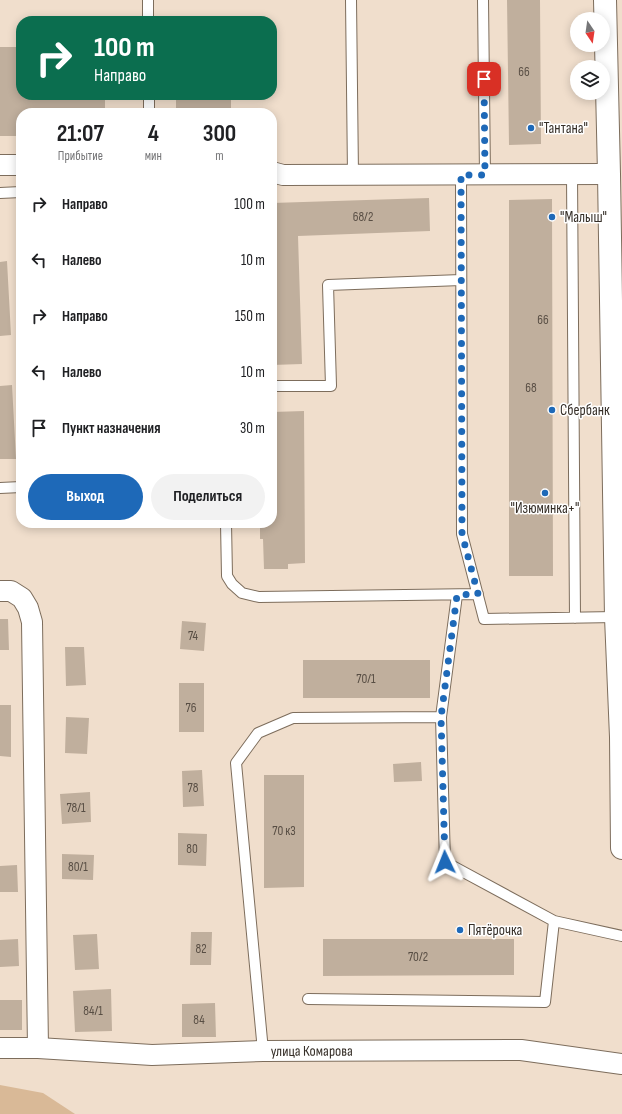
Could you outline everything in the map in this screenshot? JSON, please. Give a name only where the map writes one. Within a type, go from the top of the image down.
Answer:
[{"type":"street","points":[[605,0],[617,435],[618,628],[622,737],[622,848]]},
{"type":"street","points":[[0,165],[16,165]]},
{"type":"street","points":[[277,173],[283,175],[609,174]]},
{"type":"street","points":[[0,591],[11,590],[22,598],[28,608],[32,622],[38,1048]]},
{"type":"street","name":"улица Комарова","points":[[0,1048],[38,1048],[152,1055],[264,1051],[521,1050],[622,1064]]},
{"type":"lane","points":[[148,0],[148,16]]},
{"type":"lane","points":[[351,0],[353,175]]},
{"type":"lane","points":[[483,0],[485,175]]},
{"type":"lane","points":[[572,174],[574,618]]},
{"type":"lane","points":[[461,175],[462,534],[484,619],[574,618],[618,628]]},
{"type":"lane","points":[[0,193],[16,192]]},
{"type":"lane","points":[[277,386],[331,386],[328,285],[461,280]]},
{"type":"lane","points":[[0,488],[16,487]]},
{"type":"lane","points":[[226,528],[227,576],[232,584],[242,593],[259,597],[478,594]]},
{"type":"lane","points":[[457,595],[441,717],[445,862],[554,921],[622,936]]},
{"type":"lane","points":[[264,1051],[236,764],[258,733],[293,718],[441,717]]},
{"type":"lane","points":[[308,999],[545,1002],[554,921]]},
{"type":"shaded area","points":[[0,1085],[43,1093],[75,1114],[0,1114]]},
{"type":"building","points":[[507,0],[540,0],[541,144],[509,145]]},
{"type":"building","points":[[0,47],[16,47],[16,100],[105,100],[105,108],[16,108],[16,136],[0,136]]},
{"type":"building","points":[[176,100],[231,100],[231,108],[176,108]]},
{"type":"building","points":[[429,198],[430,231],[298,236],[302,364],[277,365],[277,203]]},
{"type":"building","points":[[552,199],[553,576],[509,576],[509,200]]},
{"type":"building","points":[[7,261],[11,335],[0,336],[0,262]]},
{"type":"building","points":[[12,385],[16,459],[0,459],[0,386]]},
{"type":"building","points":[[304,411],[305,563],[288,564],[288,569],[264,569],[263,539],[260,539],[260,528],[277,528],[277,412]]},
{"type":"building","points":[[0,619],[8,619],[9,650],[0,650]]},
{"type":"building","points":[[182,621],[206,623],[204,651],[180,649]]},
{"type":"building","points":[[65,647],[84,647],[86,685],[66,686]]},
{"type":"building","points":[[303,660],[430,660],[430,698],[303,698]]},
{"type":"building","points":[[179,683],[204,683],[204,732],[179,732]]},
{"type":"building","points":[[0,705],[11,705],[11,757],[0,756]]},
{"type":"building","points":[[66,717],[89,718],[87,754],[65,753]]},
{"type":"building","points":[[421,762],[422,781],[394,782],[393,764]]},
{"type":"building","points":[[202,770],[204,806],[183,807],[182,771]]},
{"type":"building","points":[[264,775],[304,775],[304,887],[264,888]]},
{"type":"building","points":[[90,792],[91,822],[62,824],[60,794]]},
{"type":"building","points":[[178,833],[207,834],[206,866],[178,865]]},
{"type":"building","points":[[62,854],[94,855],[93,880],[62,879]]},
{"type":"building","points":[[17,865],[18,892],[0,892],[0,866]]},
{"type":"building","points":[[191,932],[212,932],[211,965],[190,965]]},
{"type":"building","points":[[97,934],[99,969],[75,970],[73,935]]},
{"type":"building","points":[[18,939],[19,966],[0,967],[0,940]]},
{"type":"building","points":[[323,939],[514,939],[514,975],[323,976]]},
{"type":"building","points":[[111,989],[112,1031],[75,1032],[73,991]]},
{"type":"building","points":[[0,1000],[22,1000],[22,1030],[0,1030]]},
{"type":"building","points":[[215,1003],[216,1037],[182,1037],[182,1004]]},
{"type":"place","name":"\"Тантана\"","points":[[531,128]]},
{"type":"place","name":"\"Малыш\"","points":[[552,217]]},
{"type":"place","name":"Сбербанк","points":[[552,410]]},
{"type":"place","name":"\"Изюминка+\"","points":[[545,493]]},
{"type":"place","name":"Пятёрочка","points":[[460,930]]},
{"type":"route","points":[[445,862],[441,717],[457,595],[478,594],[462,534],[461,175],[485,175],[484,79]]}]
